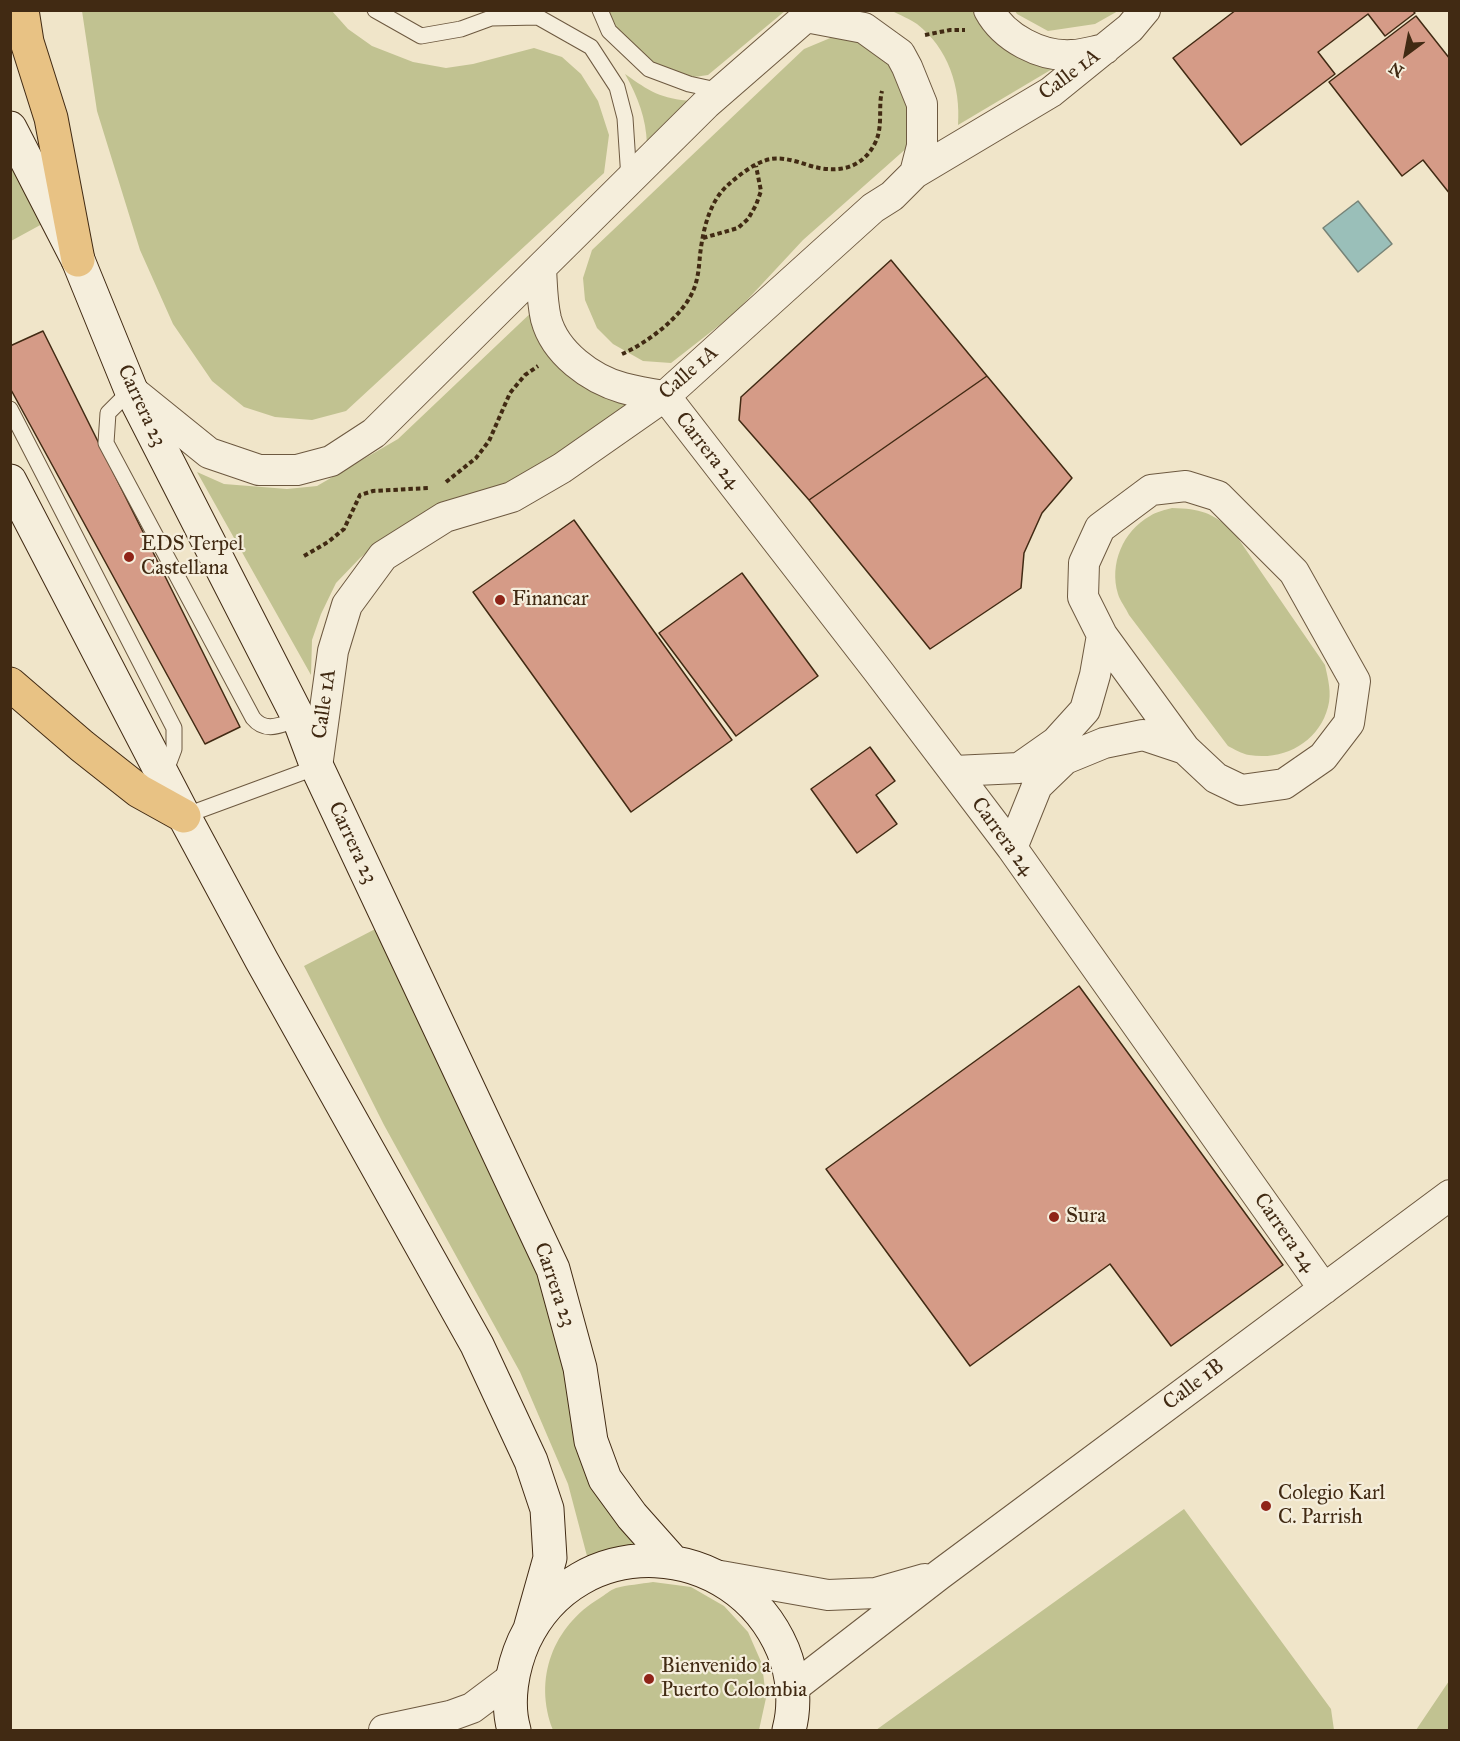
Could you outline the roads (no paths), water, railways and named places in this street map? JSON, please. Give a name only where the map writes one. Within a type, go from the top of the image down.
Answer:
[{"type":"highway","points":[[22,10],[27,42],[51,118],[78,260]]},
{"type":"highway","points":[[10,684],[139,791],[184,816]]},
{"type":"main road","name":"Carrera 23","points":[[10,128],[78,260],[131,390],[299,719],[316,767],[553,1269],[580,1368],[591,1441],[605,1479],[632,1516],[672,1562]]},
{"type":"main road","points":[[10,481],[262,961],[477,1344],[531,1461],[547,1509],[549,1558],[530,1629],[519,1653],[512,1678],[511,1704],[514,1731]]},
{"type":"main road","points":[[530,1629],[558,1596],[576,1582],[605,1567],[638,1561],[672,1562],[694,1566],[715,1575],[739,1591],[760,1610],[776,1634],[787,1660],[799,1731]]},
{"type":"main road","points":[[789,1731],[792,1720],[793,1688]]},
{"type":"street","name":"Calle 1A","points":[[316,767],[333,651],[347,605],[383,556],[445,517],[512,497],[552,474],[665,396],[873,208],[892,196],[915,173],[1051,92],[1130,28],[1145,10]]},
{"type":"street","points":[[991,13],[1014,39],[1042,51],[1071,56],[1105,49]]},
{"type":"street","points":[[131,390],[209,453],[259,470],[297,470],[332,461],[374,433],[721,91],[810,14],[864,28],[900,54],[922,104],[922,146],[915,173]]},
{"type":"street","points":[[541,268],[542,297],[547,322],[560,348],[586,371],[622,387],[665,396]]},
{"type":"street","name":"Carrera 24","points":[[665,396],[1012,848],[1324,1289]]},
{"type":"street","points":[[1186,486],[1218,496],[1294,572],[1355,681],[1349,723],[1323,757],[1284,784],[1241,790],[1216,778],[1185,749],[1102,635],[1083,597],[1084,563],[1100,528],[1151,490],[1186,486]]},
{"type":"street","points":[[954,771],[1019,768],[1056,742],[1085,710],[1095,675],[1102,635]]},
{"type":"street","points":[[1012,848],[1037,786],[1065,759],[1104,743],[1143,735],[1185,749]]},
{"type":"street","name":"Calle 1B","points":[[793,1688],[939,1575],[1449,1195]]},
{"type":"street","name":"Calle 1B","points":[[715,1575],[828,1595],[876,1593],[939,1575]]},
{"type":"street","points":[[384,1731],[450,1716],[472,1708],[512,1678]]},
{"type":"lane","points":[[375,10],[421,36],[461,29],[495,14],[538,17],[591,48],[617,87],[625,118],[630,180]]},
{"type":"lane","points":[[600,10],[609,31],[649,69],[689,84],[721,91]]},
{"type":"lane","points":[[591,48],[609,31]]},
{"type":"lane","points":[[131,390],[108,413],[106,443],[254,718],[259,725],[267,728],[299,719]]},
{"type":"lane","points":[[10,409],[174,728],[174,749],[165,776]]},
{"type":"lane","points":[[184,816],[316,767]]},
{"type":"water","points":[[1358,201],[1392,244],[1358,272],[1323,228]]},
{"type":"place","name":"EDS Terpel Castellana","points":[[129,557]]},
{"type":"place","name":"Financar","points":[[500,600]]},
{"type":"place","name":"Sura","points":[[1054,1217]]},
{"type":"place","name":"Colegio Karl C. Parrish","points":[[1266,1506]]},
{"type":"place","name":"Bienvenido a Puerto Colombia","points":[[649,1679]]}]
